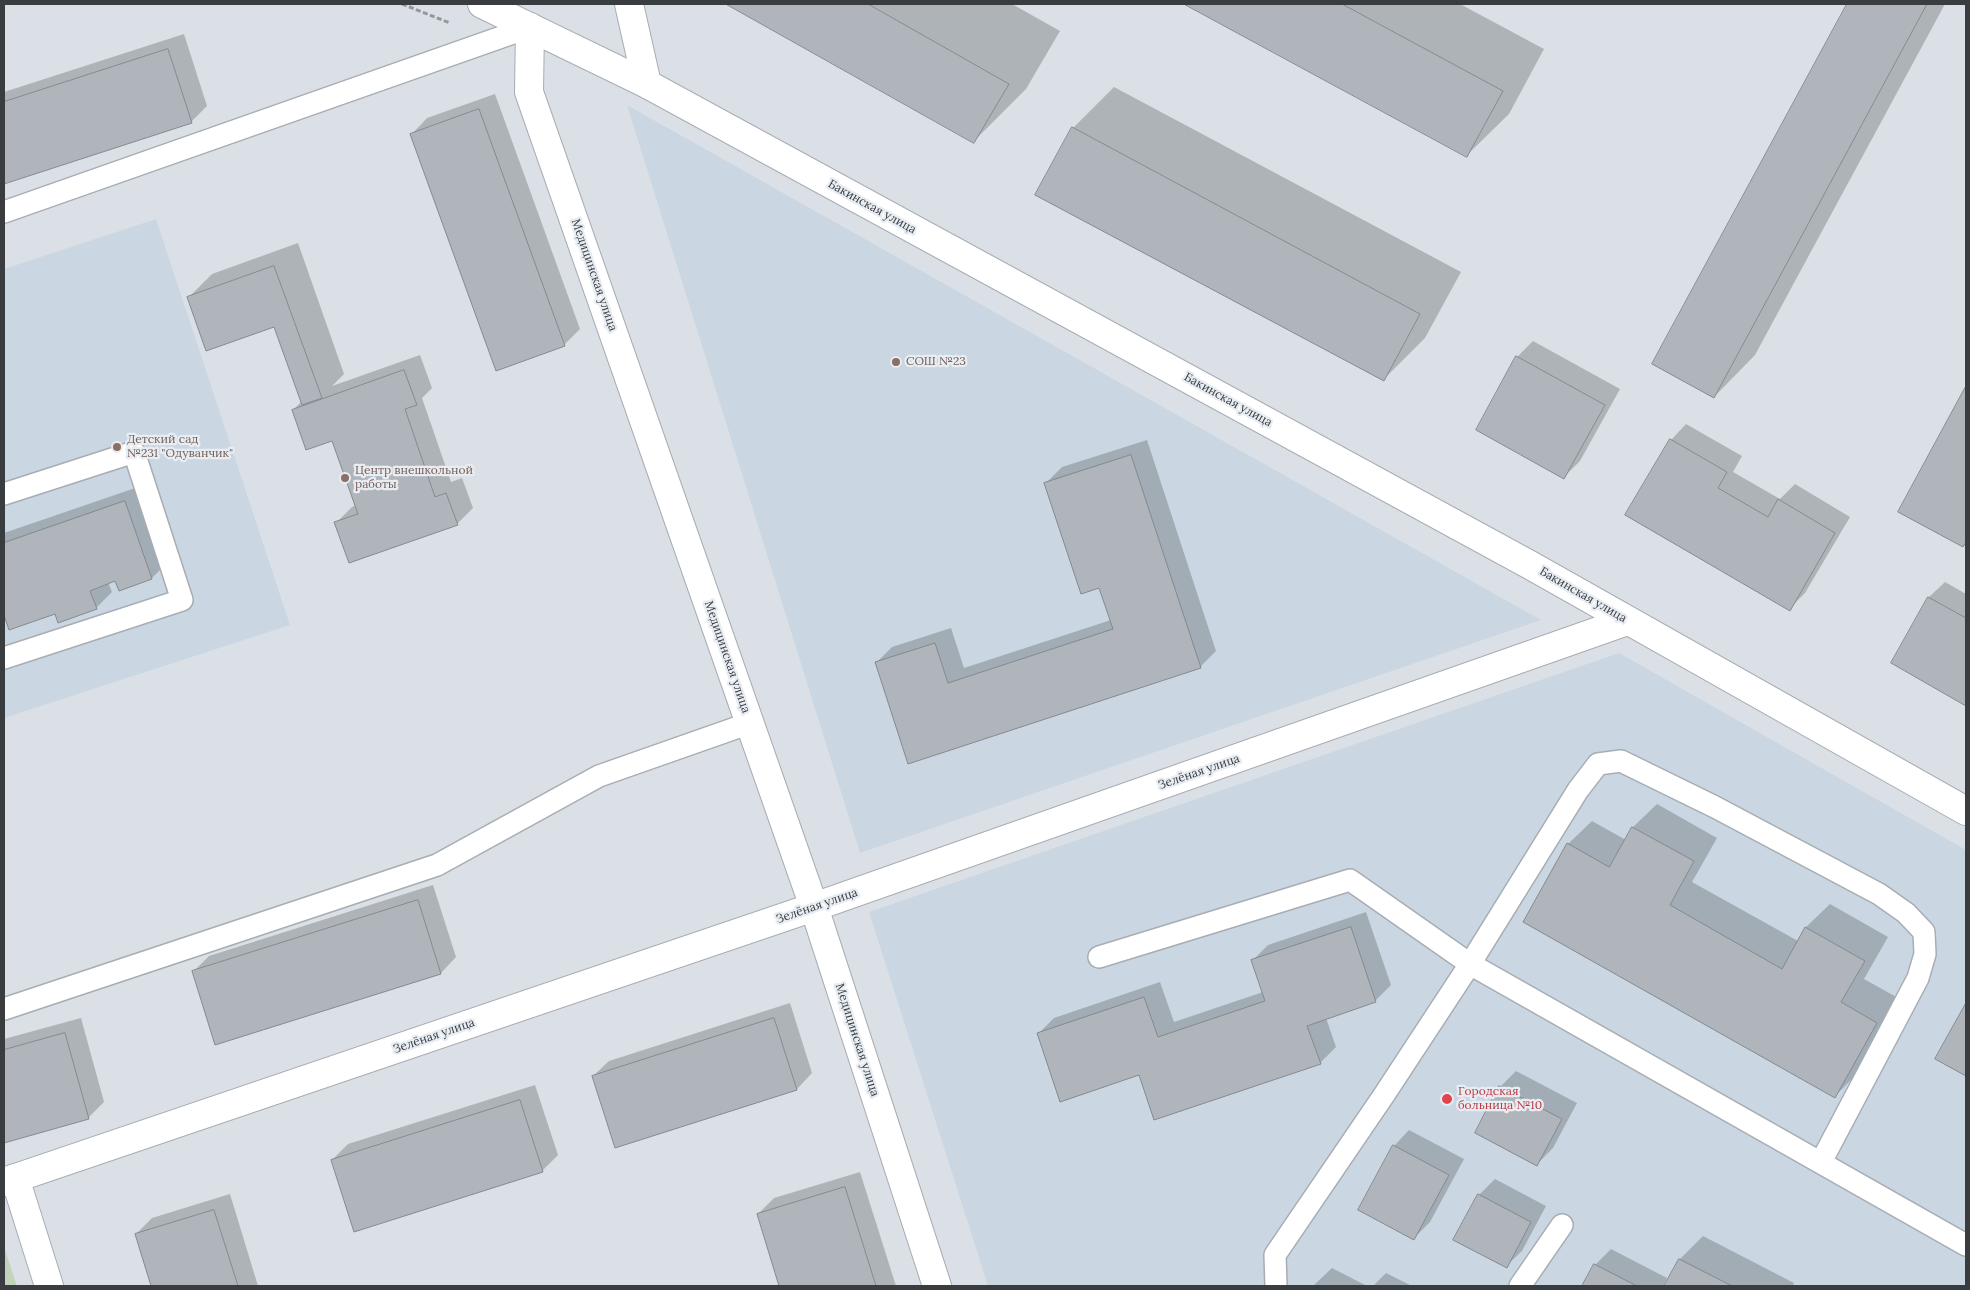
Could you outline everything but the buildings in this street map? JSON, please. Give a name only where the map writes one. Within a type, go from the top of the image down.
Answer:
[{"type":"street","name":"Бакинская улица","points":[[482,4],[647,84],[1530,565],[1966,811]]},
{"type":"street","points":[[629,4],[647,84]]},
{"type":"street","name":"Медицинская улица","points":[[530,27],[530,92],[814,908],[937,1286]]},
{"type":"street","name":"Зелёная улица","points":[[9,1180],[814,908],[1627,621]]},
{"type":"street","points":[[9,1180],[50,1286]]},
{"type":"lane","points":[[4,212],[530,27]]},
{"type":"lane","points":[[4,494],[134,452],[182,600],[4,658]]},
{"type":"lane","points":[[4,1010],[437,865],[599,776],[750,723]]},
{"type":"lane","points":[[1276,1286],[1275,1255],[1384,1095],[1470,964],[1578,790],[1598,764],[1620,761],[1715,807],[1879,894],[1906,913],[1924,932],[1925,954],[1918,978],[1821,1162]]},
{"type":"lane","points":[[1099,957],[1350,880],[1470,964],[1966,1245]]},
{"type":"lane","points":[[1520,1286],[1562,1225]]},
{"type":"shaded area","name":"СОШ №23","points":[[627,105],[1541,620],[860,853]]},
{"type":"shaded area","name":"Детский сад №231 \"Одуванчик\"","points":[[156,219],[290,625],[4,718],[4,269]]},
{"type":"shaded area","name":"Городская больница №10","points":[[1619,653],[1966,850],[1966,1286],[988,1286],[869,912]]},
{"type":"green space","points":[[4,1247],[17,1286],[4,1286]]},
{"type":"place","name":"СОШ №23","points":[[896,362]]},
{"type":"place","name":"Детский сад №231 \"Одуванчик\"","points":[[117,447]]},
{"type":"place","name":"Центр внешкольной работы","points":[[345,478]]},
{"type":"place","name":"Городская больница №10","points":[[1447,1099]]}]
